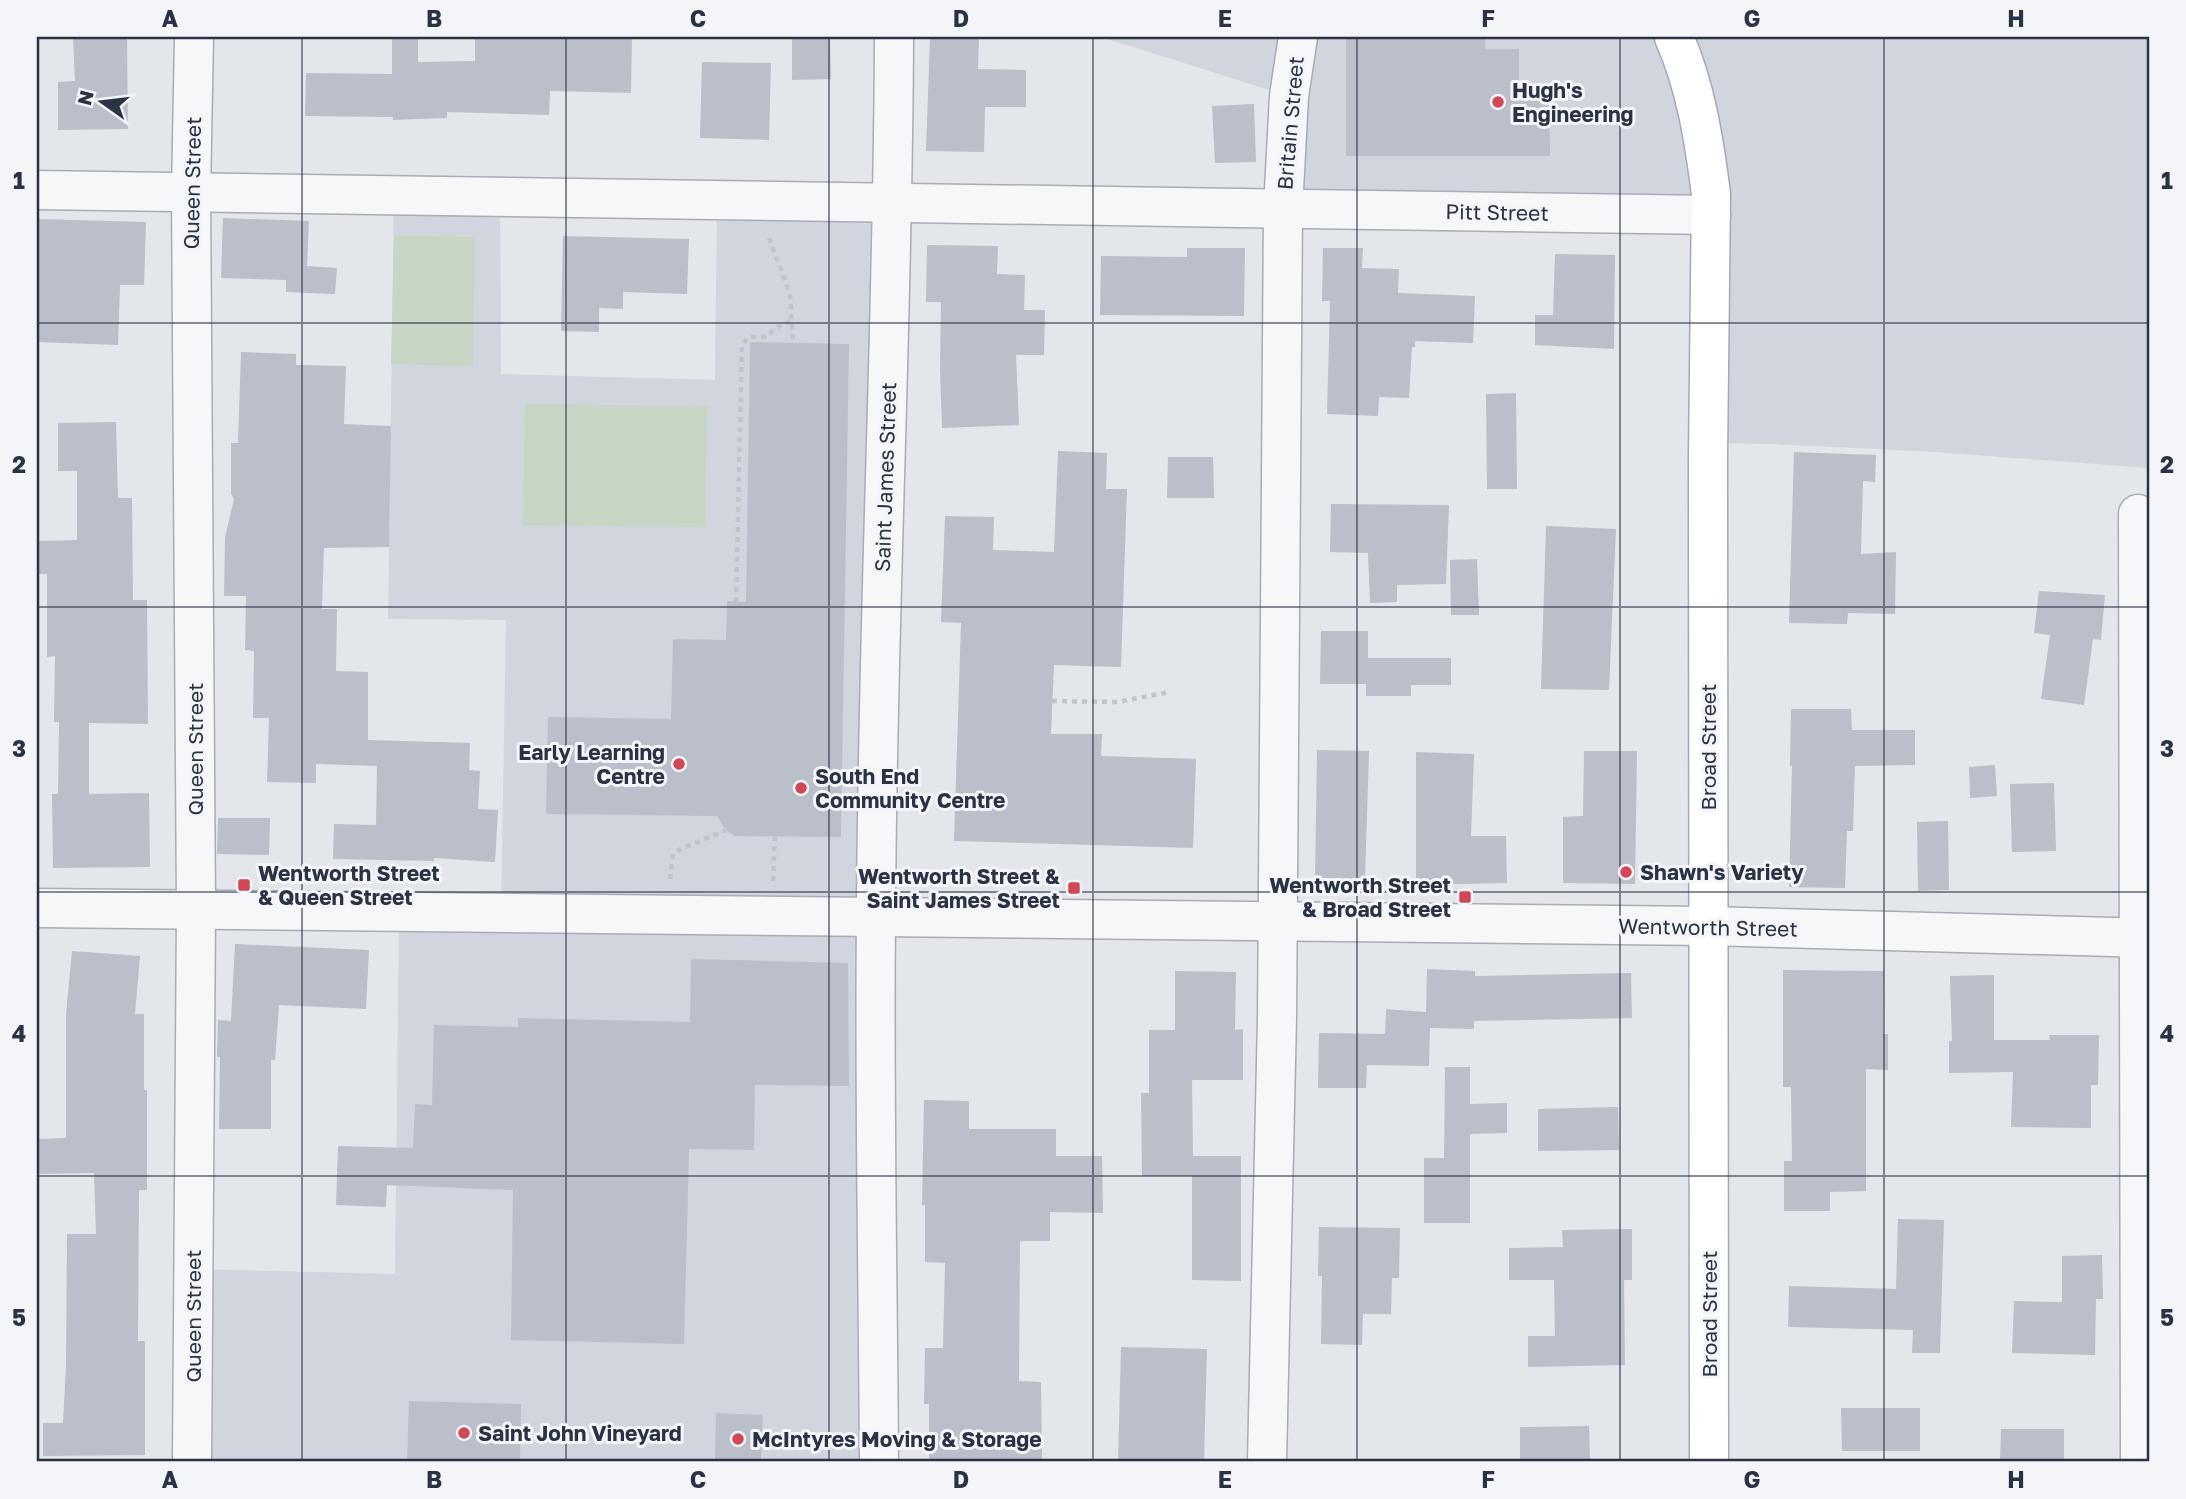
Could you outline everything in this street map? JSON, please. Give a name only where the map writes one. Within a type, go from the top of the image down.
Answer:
[{"type":"main road","name":"Broad Street","points":[[1674,37],[1684,59],[1695,99],[1706,153],[1711,215],[1708,457],[1709,1462]]},
{"type":"street","name":"Queen Street","points":[[192,1462],[196,910],[191,192],[194,37]]},
{"type":"street","name":"Saint James Street","points":[[879,1462],[876,917],[883,499],[894,203],[894,37]]},
{"type":"street","name":"Britain Street","points":[[1267,1462],[1278,1017],[1283,209],[1289,96],[1298,37]]},
{"type":"street","name":"Pitt Street","points":[[37,190],[1711,215]]},
{"type":"street","points":[[2138,514],[2144,938],[2140,1462]]},
{"type":"street","name":"Wentworth Street","points":[[37,908],[1708,926],[2144,938]]},
{"type":"path","points":[[755,201],[790,294],[793,343]]},
{"type":"path","points":[[736,602],[743,341],[749,337],[767,337],[776,328],[792,320]]},
{"type":"path","points":[[1052,701],[1116,702],[1170,692]]},
{"type":"path","points":[[669,915],[673,854],[726,830]]},
{"type":"shaded area","points":[[1101,37],[2149,37],[2149,468],[1935,452],[1708,443],[1711,215],[1283,209],[1289,96]]},
{"type":"shaded area","points":[[394,196],[500,197],[501,374],[715,380],[717,200],[894,203],[879,1462],[192,1462],[194,1269],[395,1274],[399,912],[501,913],[506,620],[388,619]]},
{"type":"green space","points":[[394,236],[475,237],[473,366],[391,364]]},
{"type":"green space","points":[[525,404],[707,406],[705,527],[523,525]]},
{"type":"building","points":[[73,37],[127,37],[128,129],[58,130],[58,82],[75,81]]},
{"type":"building","points":[[392,37],[418,37],[418,62],[475,61],[475,37],[632,37],[631,93],[550,91],[549,115],[447,112],[447,118],[393,120],[393,117],[305,116],[306,73],[392,74]]},
{"type":"building","points":[[792,37],[830,37],[831,79],[792,80]]},
{"type":"building","points":[[930,37],[979,37],[978,69],[1026,70],[1026,107],[985,107],[984,152],[926,151]]},
{"type":"building","points":[[1346,37],[1485,37],[1485,49],[1519,49],[1519,99],[1549,99],[1550,156],[1346,156]]},
{"type":"building","points":[[702,62],[771,63],[769,140],[700,138]]},
{"type":"building","points":[[1254,104],[1256,162],[1215,163],[1212,106]]},
{"type":"building","points":[[223,218],[309,221],[307,266],[337,268],[335,294],[286,292],[286,280],[221,278]]},
{"type":"building","points":[[37,219],[146,222],[144,285],[120,285],[118,345],[37,342]]},
{"type":"building","points":[[563,236],[689,239],[687,294],[623,292],[623,309],[599,308],[599,332],[561,331]]},
{"type":"building","points":[[927,245],[998,246],[997,274],[1025,275],[1024,310],[1045,310],[1044,355],[1016,355],[1019,425],[942,428],[941,302],[926,302]]},
{"type":"building","points":[[1187,248],[1245,248],[1244,316],[1100,315],[1101,256],[1187,257]]},
{"type":"building","points":[[1323,248],[1363,248],[1362,268],[1399,269],[1398,293],[1475,296],[1473,343],[1415,341],[1415,347],[1412,347],[1409,398],[1379,397],[1378,416],[1327,414],[1330,301],[1322,301]]},
{"type":"building","points":[[1555,254],[1615,255],[1614,349],[1535,345],[1535,315],[1553,315]]},
{"type":"building","points":[[750,342],[849,344],[841,837],[734,836],[726,830],[717,816],[546,814],[548,717],[671,719],[673,639],[726,640],[727,601],[746,602]]},
{"type":"building","points":[[241,352],[296,354],[296,365],[346,366],[344,424],[391,426],[389,547],[324,548],[322,609],[337,609],[336,671],[368,672],[368,740],[470,743],[469,770],[480,771],[478,809],[498,810],[495,862],[434,858],[434,861],[333,859],[334,824],[376,825],[377,766],[316,764],[316,783],[267,782],[269,718],[253,718],[254,651],[245,650],[246,596],[224,596],[225,537],[234,499],[231,494],[231,443],[238,443]]},
{"type":"building","points":[[1516,393],[1517,489],[1487,489],[1486,394]]},
{"type":"building","points":[[116,422],[118,498],[132,498],[133,600],[147,600],[148,724],[89,723],[89,794],[149,793],[150,867],[53,868],[52,794],[58,794],[59,722],[54,722],[55,656],[47,657],[47,574],[37,574],[37,541],[77,540],[77,471],[58,471],[58,423]]},
{"type":"building","points":[[1058,451],[1107,453],[1106,489],[1127,489],[1121,667],[1054,665],[1051,734],[1102,734],[1101,756],[1196,759],[1193,848],[954,841],[961,623],[941,622],[945,516],[994,517],[993,550],[1054,552]]},
{"type":"building","points":[[1794,452],[1876,455],[1875,482],[1863,481],[1861,554],[1896,552],[1895,614],[1848,613],[1847,624],[1789,623]]},
{"type":"building","points":[[1168,457],[1213,457],[1214,498],[1167,498]]},
{"type":"building","points":[[1331,504],[1449,505],[1446,584],[1397,585],[1397,602],[1370,603],[1368,553],[1330,552]]},
{"type":"building","points":[[1546,526],[1616,529],[1609,690],[1541,689]]},
{"type":"building","points":[[1477,559],[1479,615],[1451,615],[1450,560]]},
{"type":"building","points":[[2039,591],[2105,595],[2101,640],[2093,639],[2084,705],[2041,699],[2050,635],[2034,633]]},
{"type":"building","points":[[1321,631],[1368,631],[1368,658],[1451,658],[1451,685],[1411,685],[1411,696],[1366,696],[1366,684],[1320,684]]},
{"type":"building","points":[[1791,709],[1851,709],[1852,730],[1915,730],[1915,765],[1855,766],[1853,831],[1847,831],[1845,888],[1789,887]]},
{"type":"building","points":[[1317,750],[1369,751],[1365,879],[1315,878]]},
{"type":"building","points":[[1584,751],[1637,751],[1635,884],[1563,883],[1563,817],[1583,816]]},
{"type":"building","points":[[1416,752],[1474,754],[1471,836],[1506,836],[1507,883],[1416,885]]},
{"type":"building","points":[[1995,765],[1997,796],[1970,798],[1969,767]]},
{"type":"building","points":[[2054,783],[2056,851],[2012,852],[2010,784]]},
{"type":"building","points":[[218,818],[270,818],[269,855],[217,854]]},
{"type":"building","points":[[1948,821],[1949,890],[1918,891],[1917,822]]},
{"type":"building","points":[[235,944],[369,950],[366,1009],[279,1005],[275,1060],[271,1060],[271,1129],[219,1129],[218,1020],[231,1021]]},
{"type":"building","points":[[72,951],[140,956],[135,1014],[144,1014],[147,1190],[139,1190],[138,1341],[145,1341],[145,1455],[43,1456],[43,1423],[63,1423],[67,1234],[96,1234],[94,1173],[37,1174],[37,1139],[66,1138],[66,1014]]},
{"type":"building","points":[[691,959],[848,963],[849,1086],[755,1085],[754,1150],[689,1149],[684,1344],[511,1340],[513,1190],[387,1185],[386,1207],[336,1205],[338,1146],[413,1148],[415,1104],[432,1105],[434,1025],[518,1027],[518,1018],[690,1022]]},
{"type":"building","points":[[1427,969],[1475,971],[1475,976],[1631,973],[1632,1018],[1474,1021],[1474,1029],[1430,1028],[1429,1066],[1367,1065],[1366,1088],[1318,1088],[1319,1033],[1385,1034],[1386,1009],[1426,1012]]},
{"type":"building","points":[[1783,970],[1884,971],[1883,1034],[1888,1034],[1888,1070],[1866,1069],[1866,1191],[1830,1192],[1830,1211],[1784,1211],[1784,1161],[1792,1161],[1791,1087],[1783,1087]]},
{"type":"building","points":[[1175,971],[1236,972],[1235,1030],[1243,1029],[1243,1080],[1192,1080],[1193,1156],[1241,1156],[1241,1281],[1192,1280],[1192,1176],[1142,1176],[1141,1093],[1149,1093],[1149,1030],[1175,1030]]},
{"type":"building","points":[[1994,975],[1994,1040],[2050,1040],[2049,1035],[2099,1035],[2098,1085],[2091,1085],[2091,1128],[2011,1127],[2013,1072],[1949,1073],[1949,1041],[1952,1041],[1950,976]]},
{"type":"building","points":[[1445,1067],[1470,1067],[1470,1104],[1507,1103],[1507,1133],[1470,1134],[1470,1223],[1424,1223],[1424,1158],[1444,1158]]},
{"type":"building","points":[[924,1100],[969,1101],[969,1129],[1056,1129],[1056,1156],[1102,1156],[1103,1213],[1050,1212],[1050,1241],[1020,1241],[1019,1381],[1041,1382],[1042,1462],[929,1462],[929,1404],[924,1404],[925,1348],[943,1348],[945,1263],[925,1262],[925,1205],[922,1205]]},
{"type":"building","points":[[1618,1107],[1619,1150],[1538,1151],[1538,1109]]},
{"type":"building","points":[[1898,1219],[1944,1220],[1940,1353],[1912,1353],[1913,1330],[1788,1327],[1789,1286],[1896,1289]]},
{"type":"building","points":[[1319,1227],[1400,1228],[1399,1278],[1392,1278],[1391,1314],[1363,1314],[1362,1345],[1321,1344],[1322,1276],[1318,1276]]},
{"type":"building","points":[[1632,1229],[1632,1280],[1624,1280],[1625,1365],[1528,1367],[1528,1336],[1555,1336],[1554,1280],[1509,1280],[1509,1248],[1563,1247],[1562,1230]]},
{"type":"building","points":[[2102,1255],[2103,1299],[2096,1299],[2095,1355],[2012,1353],[2014,1301],[2062,1302],[2062,1256]]},
{"type":"building","points":[[1121,1347],[1207,1349],[1204,1462],[1118,1462]]},
{"type":"building","name":"Saint John Vineyard","points":[[409,1401],[521,1404],[520,1462],[407,1462]]},
{"type":"building","points":[[1841,1408],[1920,1408],[1920,1451],[1842,1451]]},
{"type":"building","name":"McIntyres Moving & Storage","points":[[716,1413],[763,1415],[761,1462],[715,1462]]},
{"type":"building","points":[[1589,1426],[1590,1462],[1520,1462],[1520,1427]]},
{"type":"building","points":[[2001,1429],[2064,1429],[2064,1462],[2000,1462]]},
{"type":"place","name":"Hugh's Engineering","points":[[1498,102]]},
{"type":"place","name":"Early Learning Centre","points":[[679,764]]},
{"type":"place","name":"South End Community Centre","points":[[801,788]]},
{"type":"place","name":"Shawn's Variety","points":[[1626,872]]},
{"type":"place","name":"Wentworth Street & Queen Street","points":[[244,885]]},
{"type":"place","name":"Wentworth Street & Saint James Street","points":[[1074,888]]},
{"type":"place","name":"Wentworth Street & Broad Street","points":[[1465,897]]},
{"type":"place","name":"Saint John Vineyard","points":[[464,1433]]},
{"type":"place","name":"McIntyres Moving & Storage","points":[[738,1439]]}]
